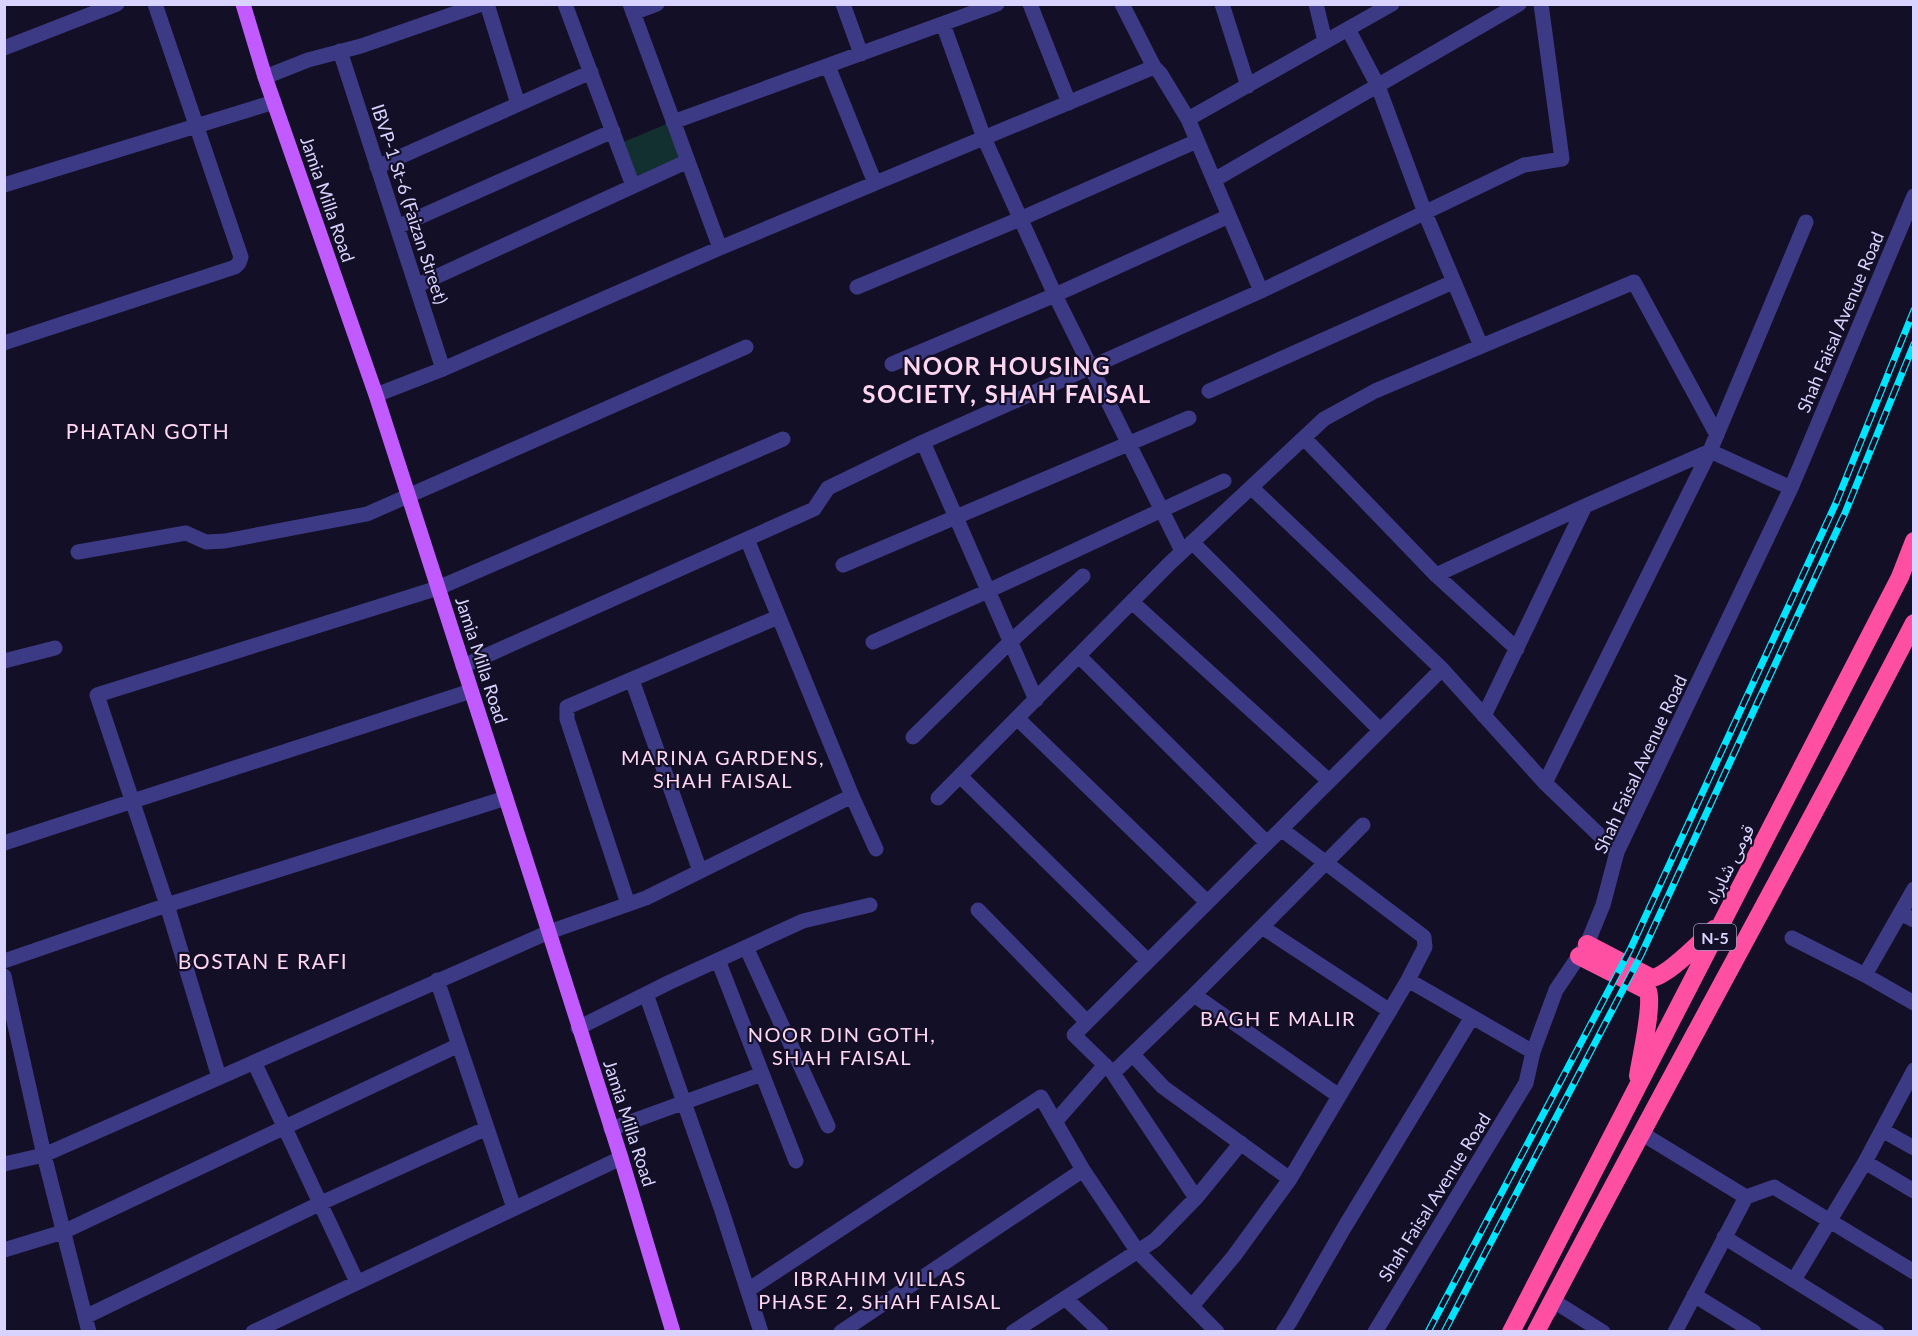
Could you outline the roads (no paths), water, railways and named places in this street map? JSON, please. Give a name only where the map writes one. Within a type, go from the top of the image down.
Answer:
[{"type":"highway","name":"قومی شاہراہ","points":[[1511,1332],[1900,577],[1914,541]]},
{"type":"highway","name":"N-5","points":[[1536,1332],[1641,1132],[1842,763],[1914,623]]},
{"type":"highway","points":[[1583,950],[1652,978],[1658,977],[1668,971],[1723,921]]},
{"type":"highway","points":[[1583,950],[1648,991],[1649,1013],[1636,1089]]},
{"type":"main road","name":"Jamia Milla Road","points":[[243,4],[265,77],[376,396],[612,1129],[673,1332]]},
{"type":"street","points":[[4,48],[117,4]]},
{"type":"street","points":[[4,343],[224,271],[239,263],[241,257],[155,4]]},
{"type":"street","points":[[265,77],[308,60],[361,46],[482,4]]},
{"type":"street","points":[[487,4],[518,104]]},
{"type":"street","points":[[565,4],[633,186]]},
{"type":"street","points":[[657,4],[631,9],[720,248]]},
{"type":"street","points":[[843,4],[861,54]]},
{"type":"street","points":[[674,122],[998,4]]},
{"type":"street","points":[[1030,4],[1069,103]]},
{"type":"street","points":[[1122,4],[1154,67],[1188,119],[1261,291]]},
{"type":"street","points":[[1222,4],[1248,86]]},
{"type":"street","points":[[1316,4],[1325,41]]},
{"type":"street","points":[[1188,119],[1392,4]]},
{"type":"street","points":[[1214,180],[1519,4]]},
{"type":"street","points":[[463,666],[814,510],[828,488],[923,442],[1261,291],[1524,165],[1562,159],[1541,4]]},
{"type":"street","points":[[943,24],[984,138],[1020,219],[1161,509],[1187,547],[1380,730]]},
{"type":"street","points":[[1348,29],[1378,86],[1425,213],[1480,346]]},
{"type":"street","name":"IBVP-1 St-6 (Faizan Street)","points":[[340,51],[397,228],[422,284],[443,369]]},
{"type":"street","points":[[828,66],[875,183]]},
{"type":"street","points":[[376,396],[720,248],[1154,67]]},
{"type":"street","points":[[377,167],[591,72]]},
{"type":"street","points":[[4,185],[274,102]]},
{"type":"street","points":[[397,228],[613,131]]},
{"type":"street","points":[[856,287],[1020,219],[1197,141]]},
{"type":"street","points":[[422,284],[688,160]]},
{"type":"street","points":[[422,284],[688,160]]},
{"type":"street","name":"Shah Faisal Avenue Road","points":[[1375,1332],[1526,1083],[1533,1052],[1556,990],[1583,950],[1603,905],[1617,852],[1791,488],[1914,196]]},
{"type":"street","points":[[892,364],[1055,295],[1229,216]]},
{"type":"street","points":[[1545,783],[1710,451],[1806,222]]},
{"type":"street","points":[[1209,391],[1454,282]]},
{"type":"street","points":[[938,798],[1187,547],[1324,419],[1375,391],[1634,282],[1717,435]]},
{"type":"street","points":[[78,552],[186,533],[206,542],[225,541],[367,514],[746,346]]},
{"type":"street","points":[[843,565],[1189,418]]},
{"type":"street","points":[[1304,438],[1436,575],[1517,649]]},
{"type":"street","points":[[219,1077],[167,905],[97,695],[438,588],[783,439]]},
{"type":"street","points":[[923,442],[1036,700]]},
{"type":"street","points":[[1436,575],[1710,451],[1791,488]]},
{"type":"street","points":[[873,642],[1224,481]]},
{"type":"street","points":[[1252,488],[1442,669],[1545,783],[1617,852]]},
{"type":"street","points":[[1484,716],[1585,506]]},
{"type":"street","points":[[747,539],[876,849]]},
{"type":"street","points":[[913,737],[1010,642],[1083,576]]},
{"type":"street","points":[[1132,602],[1329,781]]},
{"type":"street","points":[[628,904],[566,713],[567,707],[778,617]]},
{"type":"street","points":[[4,661],[55,648]]},
{"type":"street","points":[[1079,656],[1267,843]]},
{"type":"street","points":[[1196,1198],[1109,1069],[1074,1035],[1442,669]]},
{"type":"street","points":[[632,680],[700,871]]},
{"type":"street","points":[[4,843],[471,691]]},
{"type":"street","points":[[1018,718],[1207,902]]},
{"type":"street","points":[[960,776],[1148,961]]},
{"type":"street","points":[[4,1164],[44,1155],[549,932],[646,898],[852,796]]},
{"type":"street","points":[[4,961],[167,905],[506,798]]},
{"type":"street","points":[[1055,1122],[1109,1069],[1133,1055],[1363,825]]},
{"type":"street","points":[[1192,1306],[1234,1256],[1290,1179],[1390,1011],[1425,947],[1424,937],[1281,829]]},
{"type":"street","points":[[1864,975],[1907,916],[1914,889]]},
{"type":"street","points":[[578,1028],[803,921],[870,905]]},
{"type":"street","points":[[978,910],[1087,1022]]},
{"type":"street","points":[[1262,927],[1390,1011]]},
{"type":"street","points":[[1792,938],[1914,1003]]},
{"type":"street","points":[[746,947],[828,1126]]},
{"type":"street","points":[[718,960],[796,1161]]},
{"type":"street","points":[[4,976],[44,1155],[87,1324],[321,1203],[487,1128]]},
{"type":"street","points":[[1408,980],[1533,1052]]},
{"type":"street","points":[[437,981],[514,1208]]},
{"type":"street","points":[[646,994],[761,1332]]},
{"type":"street","points":[[1194,995],[1339,1096]]},
{"type":"street","points":[[1282,1332],[1292,1320],[1344,1228],[1472,1017]]},
{"type":"street","points":[[4,1250],[63,1232],[459,1045]]},
{"type":"street","points":[[1133,1055],[1163,1087],[1290,1179]]},
{"type":"street","points":[[254,1062],[357,1282]]},
{"type":"street","points":[[1794,1280],[1865,1162],[1913,1072]]},
{"type":"street","points":[[612,1129],[762,1074]]},
{"type":"street","points":[[748,1290],[1041,1097],[1083,1170],[1138,1252],[1217,1332]]},
{"type":"street","points":[[1882,1130],[1914,1148]]},
{"type":"street","points":[[1641,1132],[1746,1197]]},
{"type":"street","points":[[1013,1332],[1155,1240],[1196,1198],[1241,1143]]},
{"type":"street","points":[[253,1332],[621,1158]]},
{"type":"street","points":[[1865,1162],[1914,1191]]},
{"type":"street","points":[[841,1332],[1083,1170]]},
{"type":"street","points":[[1675,1332],[1746,1197],[1774,1187],[1914,1272]]},
{"type":"street","points":[[1724,1237],[1877,1332]]},
{"type":"street","points":[[1694,1295],[1754,1332]]},
{"type":"street","points":[[1065,1298],[1101,1332]]},
{"type":"street","points":[[1545,1332],[1552,1300],[1603,1332]]},
{"type":"railway","points":[[1428,1332],[1630,950],[1836,503],[1914,310]]},
{"type":"railway","points":[[1444,1332],[1641,955],[1845,513],[1914,344]]},
{"type":"district","name":"NOOR HOUSING SOCIETY, SHAH FAISAL","points":[[1007,379]]},
{"type":"district","name":"PHATAN GOTH","points":[[148,430]]},
{"type":"district","name":"MARINA GARDENS, SHAH FAISAL","points":[[723,768]]},
{"type":"district","name":"BOSTAN E RAFI","points":[[263,960]]},
{"type":"district","name":"BAGH E MALIR","points":[[1278,1018]]},
{"type":"district","name":"NOOR DIN GOTH, SHAH FAISAL","points":[[842,1046]]},
{"type":"district","name":"IBRAHIM VILLAS PHASE 2, SHAH FAISAL","points":[[880,1290]]}]
